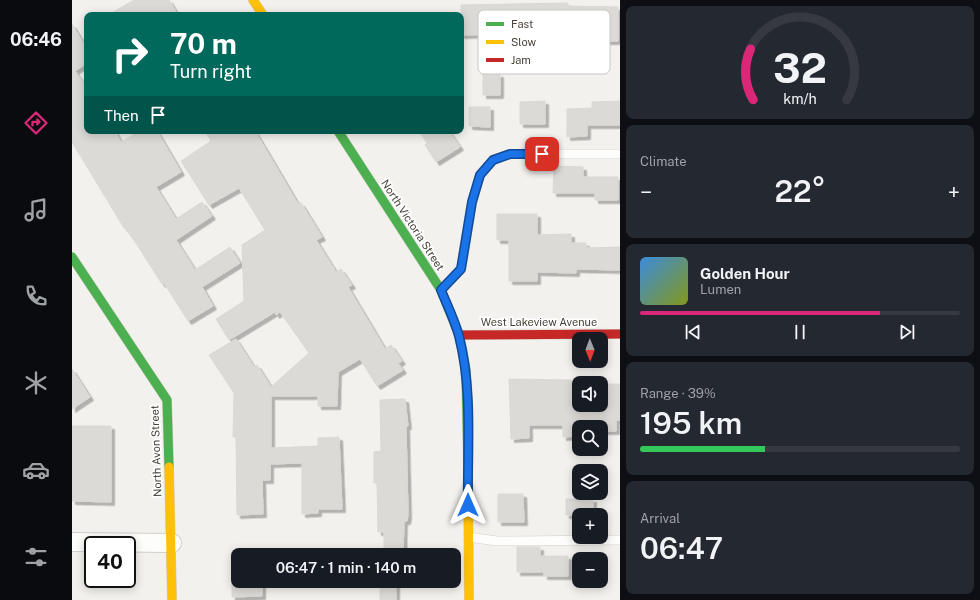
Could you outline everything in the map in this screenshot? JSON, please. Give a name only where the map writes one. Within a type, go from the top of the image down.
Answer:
[{"type":"street","points":[[253,0],[261,12]]},
{"type":"street","name":"North Victoria Street","points":[[340,134],[441,290],[459,335],[466,370],[468,402],[468,600]]},
{"type":"street","name":"North Avon Street","points":[[72,257],[167,400],[172,543],[172,600]]},
{"type":"street","name":"West Lakeview Avenue","points":[[459,335],[620,334]]},
{"type":"street","points":[[72,542],[172,543]]},
{"type":"lane","points":[[441,290],[461,269],[472,202],[480,175],[493,160],[510,154],[620,154]]},
{"type":"lane","points":[[468,537],[497,541],[620,540]]},
{"type":"building","points":[[134,0],[169,0],[176,12],[113,12]]},
{"type":"building","points":[[568,3],[568,6],[618,7],[618,41],[610,41],[610,10],[478,10],[478,35],[464,35],[464,12],[461,12],[461,5]]},
{"type":"building","points":[[72,24],[84,44],[84,65],[75,71],[84,84],[84,134],[117,134],[121,142],[135,134],[159,134],[181,172],[156,187],[176,219],[202,202],[212,216],[176,240],[195,270],[230,247],[240,263],[202,287],[213,306],[188,321],[164,283],[162,284],[134,240],[124,228],[72,142]]},
{"type":"building","points":[[483,74],[500,74],[500,95],[483,95]]},
{"type":"building","points":[[545,101],[545,124],[520,124],[520,102]]},
{"type":"building","points":[[620,101],[620,125],[587,125],[587,136],[567,137],[567,109],[592,108],[592,102]]},
{"type":"building","points":[[469,107],[490,107],[490,127],[469,126]]},
{"type":"building","points":[[207,134],[257,134],[298,204],[301,203],[322,237],[316,240],[336,272],[341,269],[352,285],[348,287],[385,349],[391,345],[402,361],[398,363],[403,370],[377,386],[360,359],[338,372],[337,406],[318,406],[318,396],[271,396],[271,448],[318,446],[318,438],[339,437],[342,509],[318,509],[318,513],[302,514],[302,463],[270,464],[270,480],[262,480],[263,514],[237,515],[236,437],[233,437],[234,393],[209,355],[236,339],[254,367],[257,365],[271,387],[309,353],[280,312],[276,315],[275,312],[229,340],[216,319],[244,301],[242,245],[265,230],[239,188],[209,205],[181,161],[211,141]]},
{"type":"building","points":[[421,134],[451,134],[460,147],[436,162],[425,145],[427,143]]},
{"type":"building","points":[[554,166],[583,167],[583,177],[618,177],[618,200],[595,200],[595,193],[553,193]]},
{"type":"building","points":[[497,214],[537,214],[537,235],[571,234],[571,243],[586,243],[586,248],[620,247],[620,270],[576,269],[576,273],[537,272],[537,281],[509,281],[509,240],[497,240]]},
{"type":"building","points":[[72,369],[90,397],[72,409]]},
{"type":"building","points":[[509,379],[571,380],[572,412],[608,412],[608,384],[620,384],[620,420],[616,420],[616,431],[608,431],[608,420],[572,420],[572,436],[563,437],[563,425],[529,425],[529,438],[511,439]]},
{"type":"building","points":[[405,399],[408,426],[406,426],[408,515],[407,521],[404,521],[403,548],[384,548],[384,532],[378,532],[377,483],[374,483],[374,452],[381,451],[380,400]]},
{"type":"building","points":[[72,426],[111,426],[111,502],[72,501]]},
{"type":"building","points":[[498,494],[523,494],[524,522],[498,522]]},
{"type":"building","points":[[566,499],[593,500],[593,508],[572,508],[572,515],[566,515]]},
{"type":"building","points":[[517,547],[540,547],[540,556],[568,556],[568,576],[544,576],[544,572],[517,572]]},
{"type":"building","points":[[232,588],[262,588],[262,596],[232,597]]},
{"type":"building","points":[[380,588],[396,588],[396,600],[380,600]]},
{"type":"traffic: fast","points":[[340,134],[441,290],[459,335],[466,370],[468,467]]},
{"type":"traffic: fast","points":[[72,257],[167,400],[169,467]]},
{"type":"traffic: slow","points":[[253,0],[261,12]]},
{"type":"traffic: slow","points":[[169,467],[172,600]]},
{"type":"traffic: slow","points":[[468,467],[469,600]]},
{"type":"traffic: jam","points":[[459,335],[620,334]]},
{"type":"route","points":[[468,505],[468,402],[466,370],[459,335],[441,290],[461,269],[472,202],[480,175],[493,160],[510,154],[542,154]]}]
